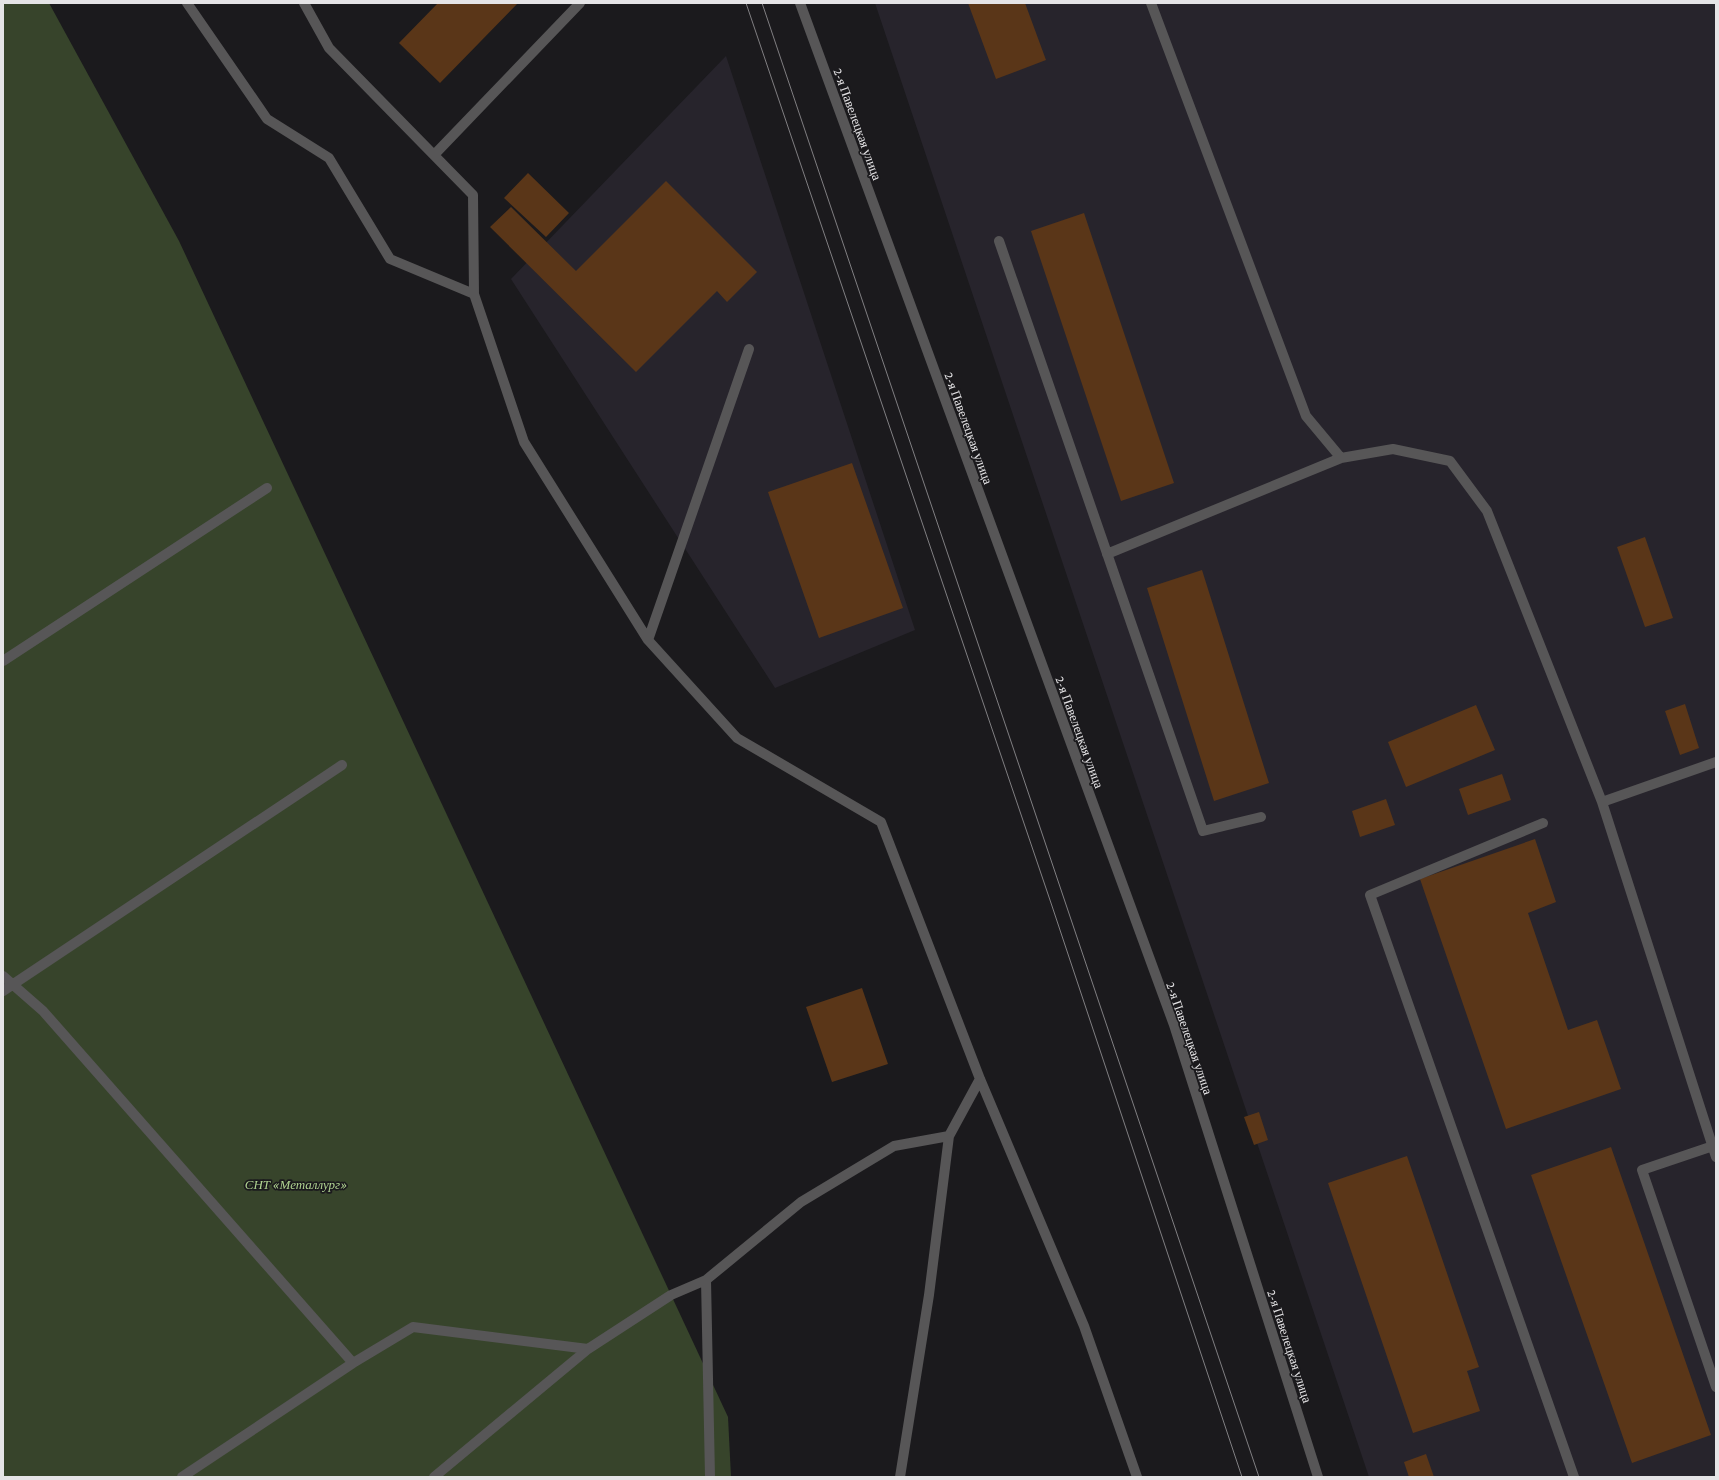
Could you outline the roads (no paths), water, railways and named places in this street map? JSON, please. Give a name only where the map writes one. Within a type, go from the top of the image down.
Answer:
[{"type":"street","points":[[187,3],[267,119],[329,158],[390,259],[474,294]]},
{"type":"street","points":[[304,3],[329,48],[473,195],[474,294],[524,442],[648,640],[737,738],[881,822],[980,1079],[1084,1326],[1137,1477]]},
{"type":"street","points":[[434,155],[580,3]]},
{"type":"street","name":"2-я Павелецкая улица","points":[[800,3],[1174,1025],[1318,1477]]},
{"type":"street","points":[[1151,3],[1306,416],[1341,458]]},
{"type":"street","points":[[999,240],[1202,831],[1260,818]]},
{"type":"street","points":[[648,640],[749,349]]},
{"type":"street","points":[[1107,554],[1341,458],[1393,449],[1450,461],[1487,511],[1602,802],[1716,1157]]},
{"type":"street","points":[[3,661],[267,488]]},
{"type":"street","points":[[1602,802],[1716,762]]},
{"type":"street","points":[[3,991],[342,765]]},
{"type":"street","points":[[1543,823],[1370,896],[1574,1477]]},
{"type":"street","points":[[3,976],[43,1011],[353,1363]]},
{"type":"street","points":[[900,1477],[929,1295],[949,1136],[980,1079]]},
{"type":"street","points":[[434,1477],[588,1349],[671,1295],[706,1280],[801,1202],[894,1146],[949,1136]]},
{"type":"street","points":[[1712,1146],[1642,1170],[1716,1387]]},
{"type":"street","points":[[706,1280],[710,1477]]},
{"type":"street","points":[[182,1477],[353,1363],[413,1327],[588,1349]]},
{"type":"tram line","points":[[746,3],[1052,906],[1242,1477]]},
{"type":"tram line","points":[[762,3],[1259,1477]]},
{"type":"park label","name":"СНТ «Металлург»","points":[[296,1184]]}]
